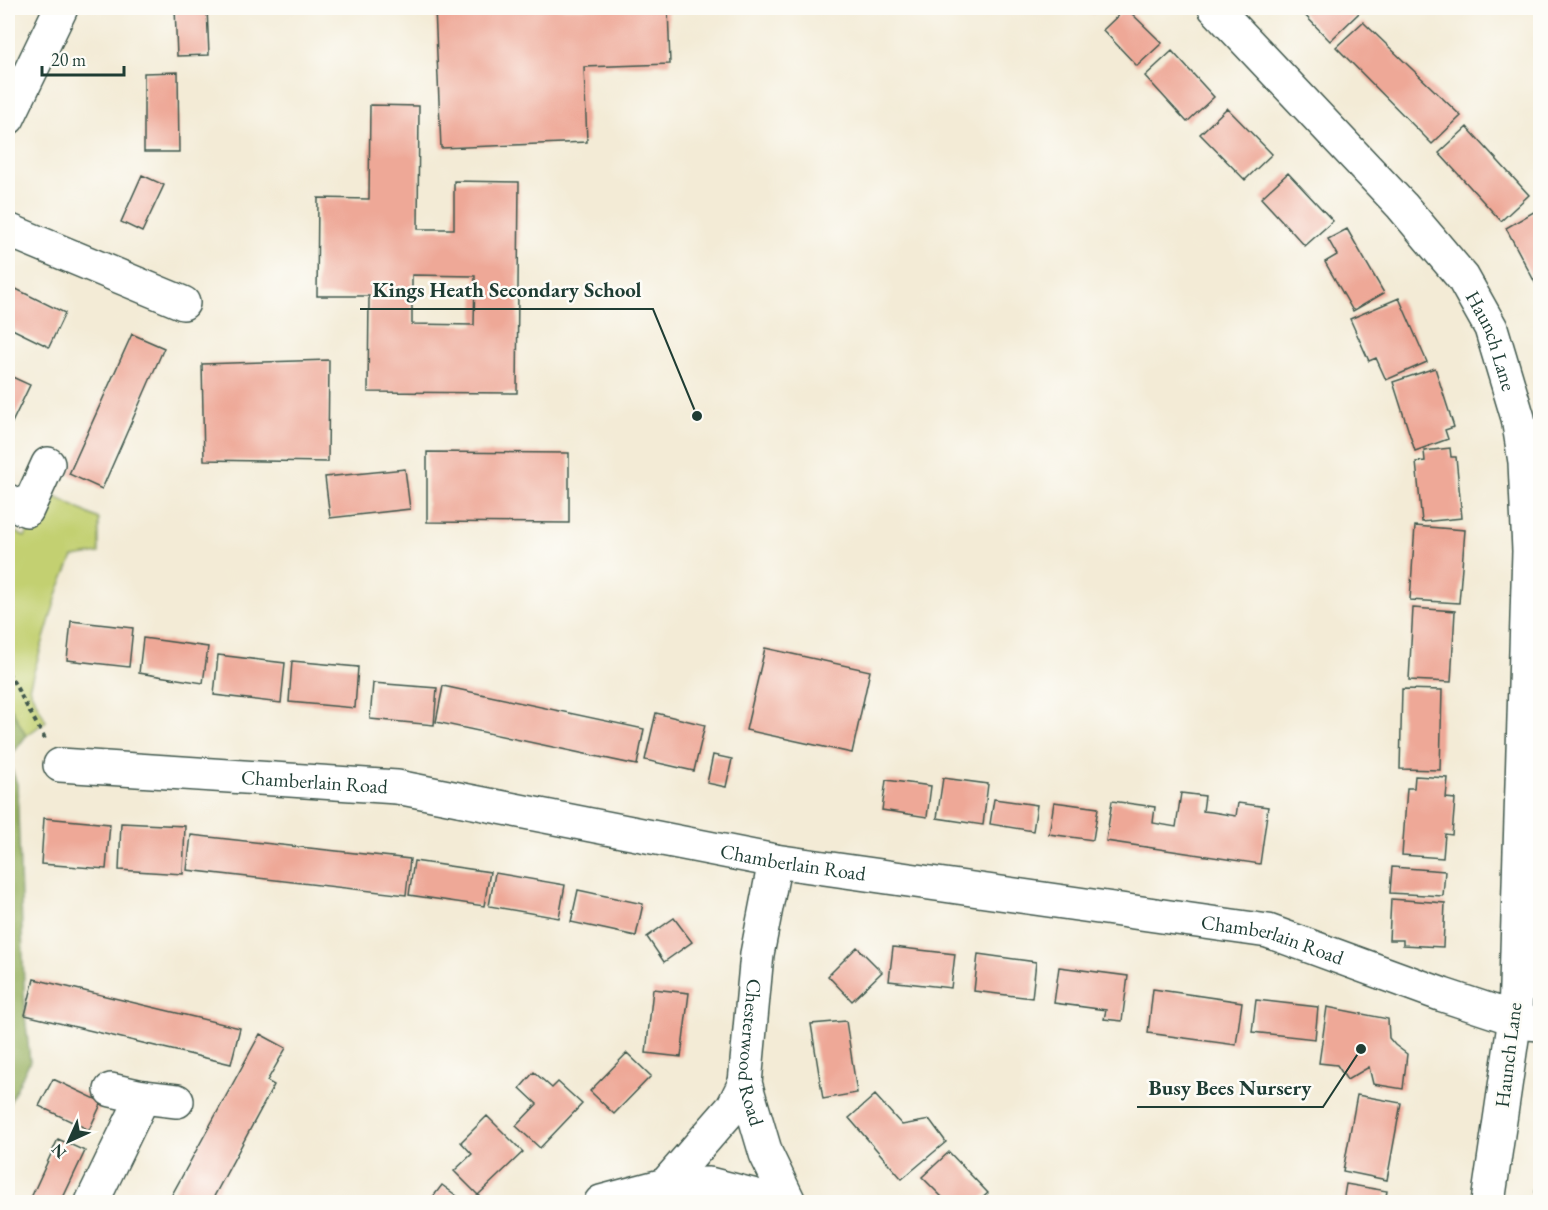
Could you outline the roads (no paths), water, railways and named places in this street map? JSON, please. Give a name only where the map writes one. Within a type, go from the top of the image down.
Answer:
[{"type":"street","points":[[8,118],[61,8]]},
{"type":"street","name":"Haunch Lane","points":[[1215,8],[1402,206],[1463,278],[1491,328],[1518,418],[1535,551],[1528,1021],[1488,1203]]},
{"type":"street","points":[[8,230],[183,303]]},
{"type":"street","points":[[8,501],[27,510],[48,464]]},
{"type":"street","name":"Chamberlain Road","points":[[60,765],[397,787],[775,861],[1268,931],[1443,995],[1528,1021]]},
{"type":"street","name":"Chesterwood Road","points":[[775,861],[757,954],[745,1083],[766,1154],[789,1203]]},
{"type":"street","points":[[665,1185],[733,1107],[745,1083]]},
{"type":"street","points":[[111,1090],[177,1101]]},
{"type":"street","points":[[92,1203],[143,1097]]},
{"type":"street","points":[[600,1203],[665,1185],[709,1184],[746,1192],[780,1203]]},
{"type":"place","name":"Kings Heath Secondary School","points":[[697,416]]},
{"type":"place","name":"Busy Bees Nursery","points":[[1361,1049]]}]
